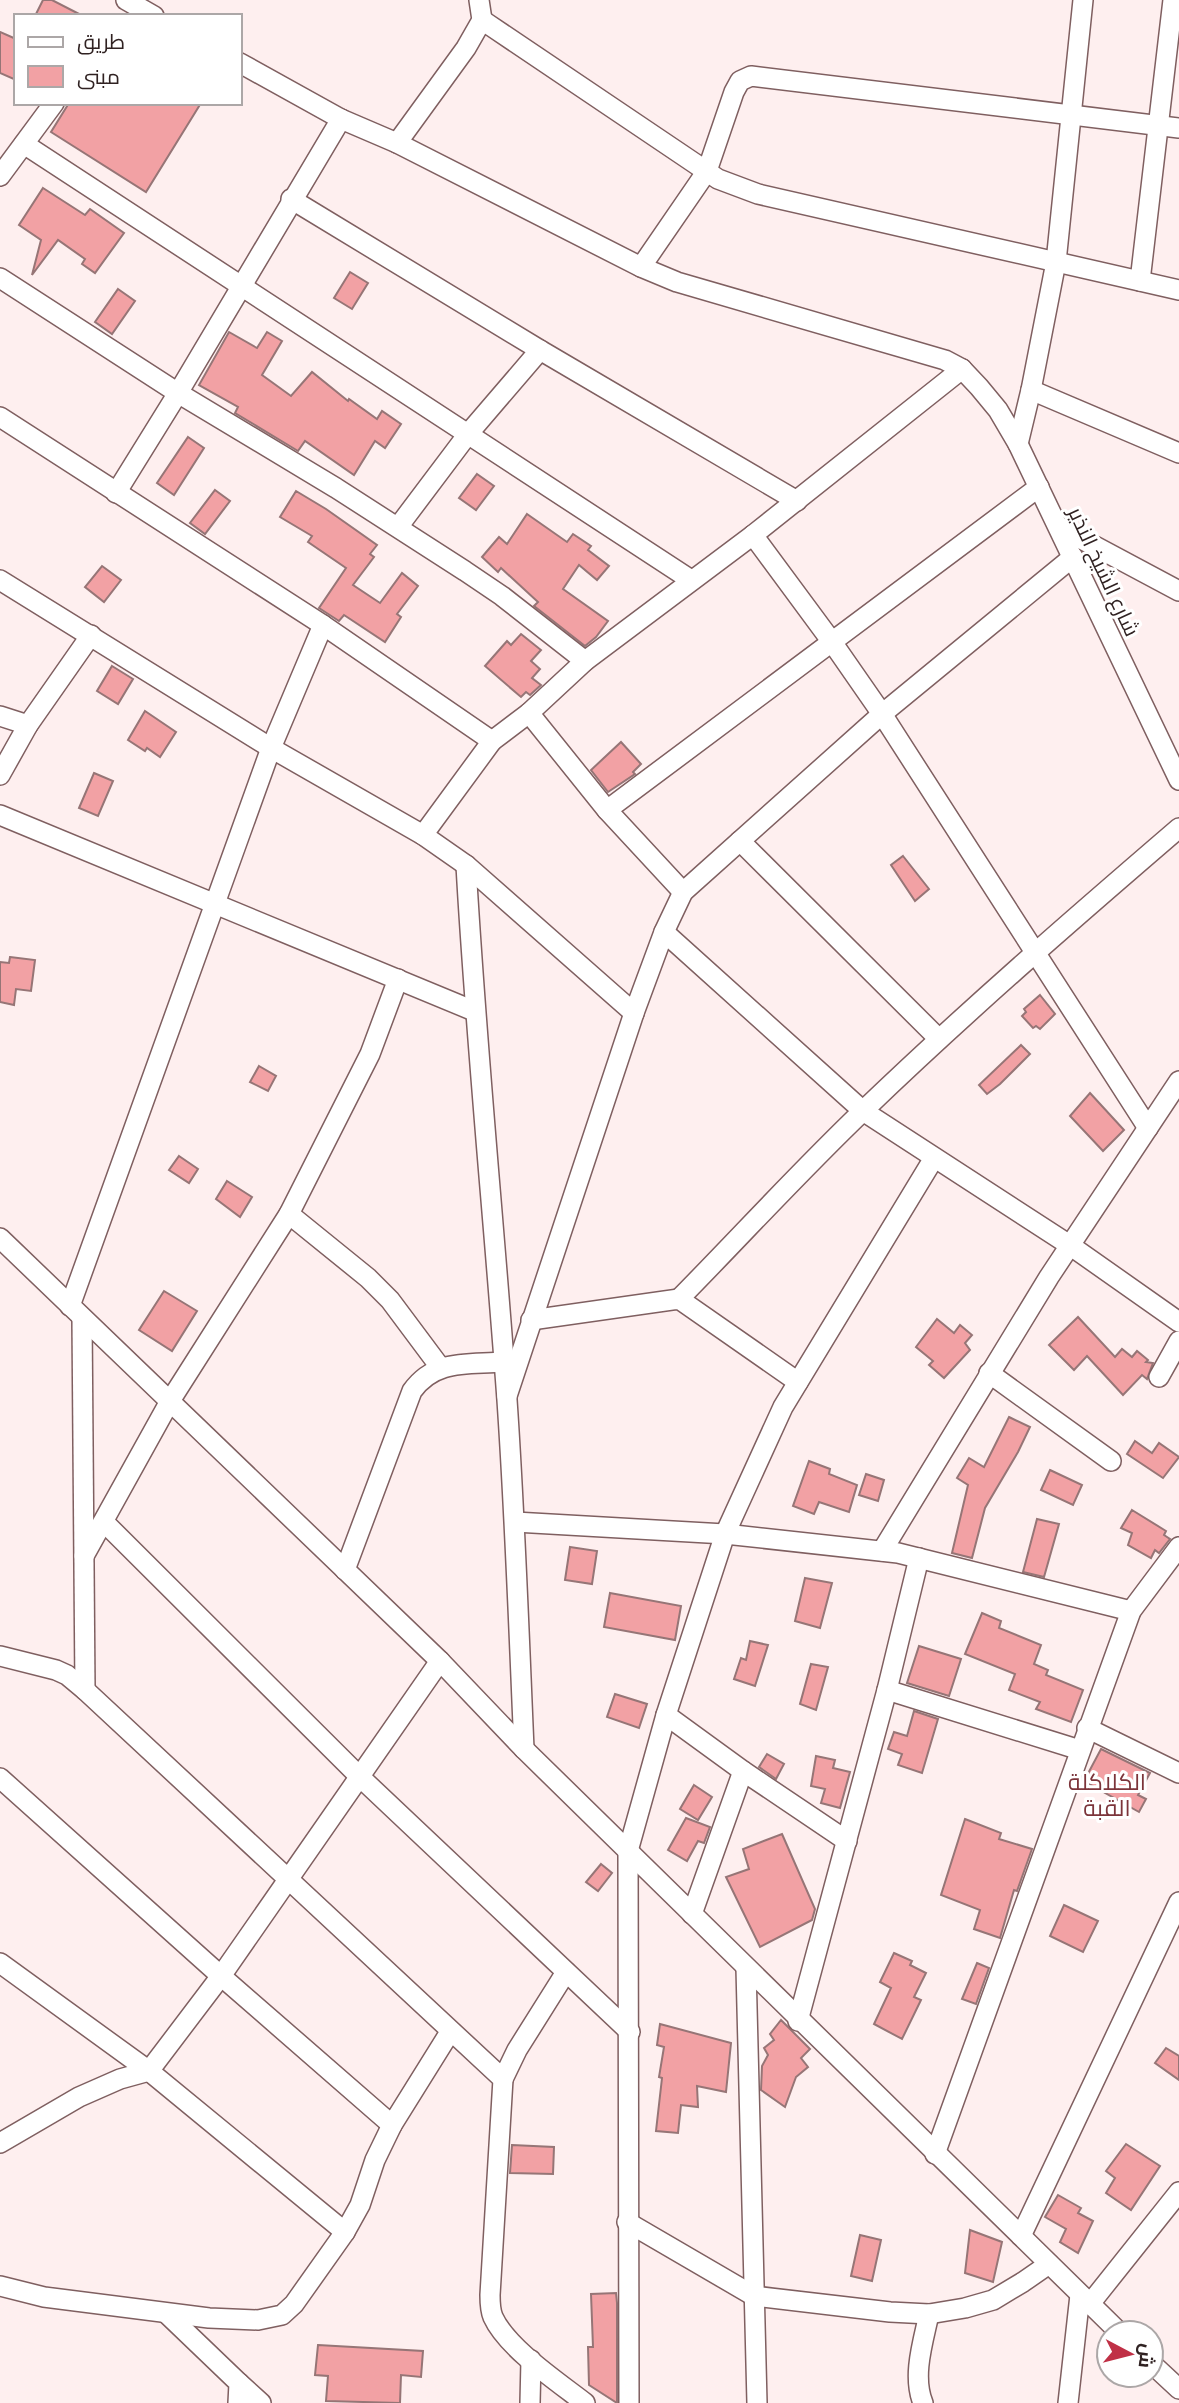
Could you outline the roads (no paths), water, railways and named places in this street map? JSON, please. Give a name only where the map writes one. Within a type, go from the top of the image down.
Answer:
[{"type":"street","points":[[397,143],[446,78],[482,20],[479,0]]},
{"type":"street","points":[[1018,444],[1056,262],[1083,0]]},
{"type":"street","points":[[1140,281],[1173,0]]},
{"type":"street","points":[[126,5],[149,14]]},
{"type":"street","points":[[482,20],[734,187],[1179,290]]},
{"type":"street","points":[[242,64],[341,118],[397,143],[641,267],[715,295],[925,354],[962,369],[753,535],[585,661],[529,713],[492,741],[423,835]]},
{"type":"street","points":[[641,267],[707,171],[734,92],[740,81],[751,76],[1179,128]]},
{"type":"street","points":[[0,176],[53,105]]},
{"type":"street","points":[[116,493],[341,118]]},
{"type":"street","points":[[24,144],[691,580]]},
{"type":"street","points":[[291,199],[540,350],[797,500]]},
{"type":"street","points":[[0,278],[178,393],[398,527],[502,596],[585,661]]},
{"type":"street","points":[[398,527],[468,434],[540,350]]},
{"type":"street","name":"شارع الشيخ النذير","points":[[962,369],[998,410],[1018,444],[1179,780]]},
{"type":"street","points":[[1031,390],[1179,453]]},
{"type":"street","points":[[0,417],[323,625],[492,741]]},
{"type":"street","points":[[607,810],[1039,487]]},
{"type":"street","points":[[1059,527],[1179,591]]},
{"type":"street","points":[[753,535],[882,714],[1148,1128]]},
{"type":"street","points":[[506,1396],[634,1013],[664,932],[683,892],[882,714],[1073,557]]},
{"type":"street","points":[[0,580],[271,748],[423,835],[466,865],[634,1013]]},
{"type":"street","points":[[85,1690],[84,1556],[76,1312],[214,905],[271,748],[323,625]]},
{"type":"street","points":[[0,775],[28,725],[91,635]]},
{"type":"street","points":[[529,713],[607,810],[683,892]]},
{"type":"street","points":[[0,716],[28,725]]},
{"type":"street","points":[[0,815],[474,1011]]},
{"type":"street","points":[[531,1320],[679,1299],[863,1111],[939,1039],[1179,828]]},
{"type":"street","points":[[740,841],[939,1039]]},
{"type":"street","points":[[466,865],[474,1011],[515,1522],[524,1749]]},
{"type":"street","points":[[664,932],[863,1111],[1071,1246],[1179,1322]]},
{"type":"street","points":[[84,1556],[170,1401],[289,1214],[370,1054],[398,979]]},
{"type":"street","points":[[882,1550],[989,1373],[1179,1082]]},
{"type":"street","points":[[629,2403],[628,1851],[666,1716],[725,1534],[783,1407],[934,1158]]},
{"type":"street","points":[[289,1214],[383,1292],[440,1367]]},
{"type":"street","points":[[0,1238],[440,1661],[524,1749],[798,2021],[1105,2319]]},
{"type":"street","points":[[679,1299],[798,1382]]},
{"type":"street","points":[[1159,1377],[1179,1341]]},
{"type":"street","points":[[345,1570],[412,1391],[421,1379],[440,1367],[503,1362]]},
{"type":"street","points":[[989,1373],[1111,1461]]},
{"type":"street","points":[[104,1522],[359,1776],[629,2032]]},
{"type":"street","points":[[515,1522],[725,1534],[882,1550],[1131,1611]]},
{"type":"street","points":[[935,2154],[1131,1611],[1179,1547]]},
{"type":"street","points":[[798,2021],[887,1690],[919,1558]]},
{"type":"street","points":[[0,1656],[56,1670],[67,1675],[85,1690],[503,2079]]},
{"type":"street","points":[[0,2143],[79,2097],[120,2079],[149,2071],[221,1976],[440,1661]]},
{"type":"street","points":[[887,1690],[1080,1750]]},
{"type":"street","points":[[666,1716],[847,1841]]},
{"type":"street","points":[[1087,1728],[1179,1773]]},
{"type":"street","points":[[692,1914],[743,1771]]},
{"type":"street","points":[[0,1778],[392,2125]]},
{"type":"street","points":[[1021,2236],[1179,1902]]},
{"type":"street","points":[[0,1963],[149,2071],[345,2232]]},
{"type":"street","points":[[747,1968],[757,2403]]},
{"type":"street","points":[[566,1972],[517,2050],[503,2079],[490,2295],[491,2313],[497,2325],[531,2360],[585,2403]]},
{"type":"street","points":[[0,2286],[44,2297],[166,2314],[258,2320],[282,2315],[295,2304],[345,2232],[360,2204],[375,2160],[392,2125],[450,2032]]},
{"type":"street","points":[[1068,2403],[1085,2300],[1179,2192]]},
{"type":"street","points":[[627,2222],[754,2296],[929,2314],[993,2300],[1049,2264]]},
{"type":"street","points":[[166,2314],[261,2403]]},
{"type":"street","points":[[923,2403],[919,2393],[919,2363],[929,2314]]},
{"type":"street","points":[[530,2403],[531,2360]]},
{"type":"street","points":[[1165,2376],[1179,2389]]},
{"type":"street","points":[[238,2403],[239,2383]]},
{"type":"district","name":"الكلاكلة القبة","points":[[1107,1794]]}]
